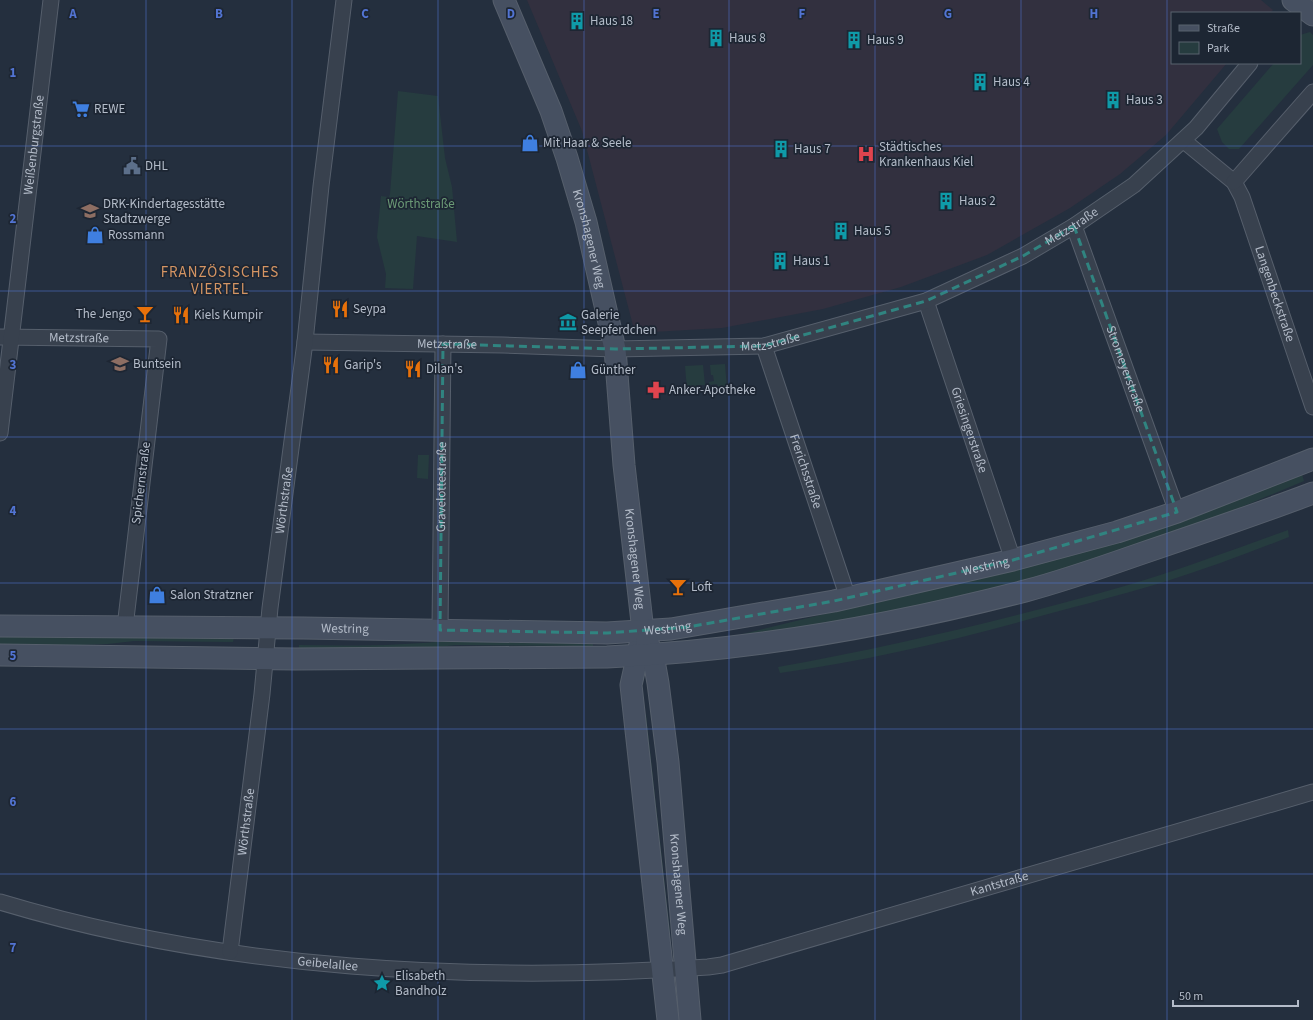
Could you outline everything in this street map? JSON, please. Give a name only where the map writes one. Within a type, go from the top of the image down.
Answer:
[{"type":"main road","name":"Kronshagener Weg","points":[[504,0],[551,111],[567,158],[586,222],[615,349],[625,472],[645,655],[660,698],[668,762],[690,1020]]},
{"type":"main road","name":"Westring","points":[[0,626],[601,633],[643,632],[688,627],[848,598],[1013,560],[1117,532],[1177,512],[1313,459]]},
{"type":"main road","name":"Westring","points":[[0,655],[265,658],[645,655],[744,645],[858,629],[1026,591],[1180,541],[1313,493]]},
{"type":"main road","name":"Kronshagener Weg","points":[[645,655],[631,685],[668,1020]]},
{"type":"street","name":"Weißenburgstraße","points":[[0,433],[6,337],[51,0]]},
{"type":"street","name":"Wörthstraße","points":[[230,952],[268,628],[305,342],[321,186],[344,0]]},
{"type":"street","name":"Metzstraße","points":[[305,342],[615,349],[764,346],[926,301],[1023,256],[1074,226],[1134,185],[1184,141],[1249,64]]},
{"type":"street","points":[[1184,141],[1234,182],[1313,92]]},
{"type":"street","name":"Langenbeckstraße","points":[[1234,182],[1242,197],[1313,407]]},
{"type":"street","name":"Stromeyerstraße","points":[[1074,226],[1177,512]]},
{"type":"street","name":"Griesingerstraße","points":[[926,301],[1013,560]]},
{"type":"street","name":"Metzstraße","points":[[6,337],[158,339]]},
{"type":"street","name":"Spichernstraße","points":[[125,627],[158,339]]},
{"type":"street","name":"Gravelottestraße","points":[[440,630],[443,344]]},
{"type":"street","name":"Frerichsstraße","points":[[764,346],[848,598]]},
{"type":"street","name":"Kantstraße","points":[[685,969],[722,965],[1313,792]]},
{"type":"street","name":"Geibelallee","points":[[0,902],[51,917],[132,936],[230,952],[357,966],[456,972],[545,974],[685,969]]},
{"type":"highlighted area","points":[[1074,226],[1177,512],[1013,560],[834,601],[688,627],[607,633],[440,630],[443,344],[615,349],[764,346],[926,301],[1023,256]]},
{"type":"shaded area","name":"Städtisches Krankenhaus Kiel","points":[[527,0],[1261,0],[1273,10],[1271,12],[1171,12],[1171,64],[1226,64],[1166,135],[1120,174],[1070,208],[987,255],[901,287],[823,309],[722,328],[635,333],[582,131]]},
{"type":"green space","points":[[1310,32],[1313,35],[1313,65],[1239,149],[1229,149],[1222,142],[1217,129],[1273,64],[1301,64],[1301,35]]},
{"type":"green space","points":[[398,91],[438,96],[445,158],[452,187],[457,242],[417,236],[413,289],[385,288],[386,274],[377,237],[381,196],[389,197],[390,194]]},
{"type":"green space","points":[[725,364],[727,388],[718,388],[717,384],[709,385],[709,382],[714,381],[713,375],[711,375],[710,365]]},
{"type":"green space","points":[[703,365],[705,385],[698,385],[698,390],[687,390],[685,366]]},
{"type":"green space","points":[[418,455],[429,455],[428,479],[417,478]]},
{"type":"green space","points":[[1302,474],[1304,481],[1237,509],[1203,527],[1025,583],[835,626],[687,643],[739,635],[898,596]]},
{"type":"green space","points":[[1288,530],[1289,537],[1195,572],[1016,623],[928,645],[839,664],[780,673],[778,667],[910,641],[1085,597],[1128,585],[1208,559]]},
{"type":"green space","points":[[0,634],[234,637],[233,642],[134,641],[108,644],[0,648]]},
{"type":"green space","points":[[455,640],[593,642],[593,646],[456,645],[413,650],[299,651],[299,645],[377,645]]},
{"type":"green space","points":[[646,714],[670,932],[665,932],[640,715]]},
{"type":"place","name":"Haus 18","points":[[577,21]]},
{"type":"place","name":"Haus 8","points":[[716,38]]},
{"type":"place","name":"Haus 9","points":[[854,40]]},
{"type":"place","name":"Haus 4","points":[[980,82]]},
{"type":"place","name":"Haus 3","points":[[1113,100]]},
{"type":"place","name":"REWE","points":[[81,109]]},
{"type":"place","name":"Mit Haar & Seele","points":[[530,143]]},
{"type":"place","name":"Haus 7","points":[[781,149]]},
{"type":"place","name":"Städtisches Krankenhaus Kiel","points":[[866,154]]},
{"type":"place","name":"DHL","points":[[132,166]]},
{"type":"place","name":"Haus 2","points":[[946,201]]},
{"type":"place","name":"DRK-Kindertagesstätte Stadtzwerge","points":[[90,211]]},
{"type":"place","name":"Haus 5","points":[[841,231]]},
{"type":"place","name":"Rossmann","points":[[95,235]]},
{"type":"place","name":"Haus 1","points":[[780,261]]},
{"type":"place","name":"Seypa","points":[[340,309]]},
{"type":"place","name":"The Jengo","points":[[145,314]]},
{"type":"place","name":"Kiels Kumpir","points":[[181,315]]},
{"type":"place","name":"Galerie Seepferdchen","points":[[568,322]]},
{"type":"place","name":"Buntsein","points":[[120,364]]},
{"type":"place","name":"Garip's","points":[[331,365]]},
{"type":"place","name":"Dilan's","points":[[413,369]]},
{"type":"place","name":"Günther","points":[[578,370]]},
{"type":"place","name":"Anker-Apotheke","points":[[656,390]]},
{"type":"place","name":"Loft","points":[[678,587]]},
{"type":"place","name":"Salon Stratzner","points":[[157,595]]},
{"type":"place","name":"Elisabeth Bandholz","points":[[382,983]]},
{"type":"district","name":"FRANZÖSISCHES VIERTEL","points":[[220,280]]}]
